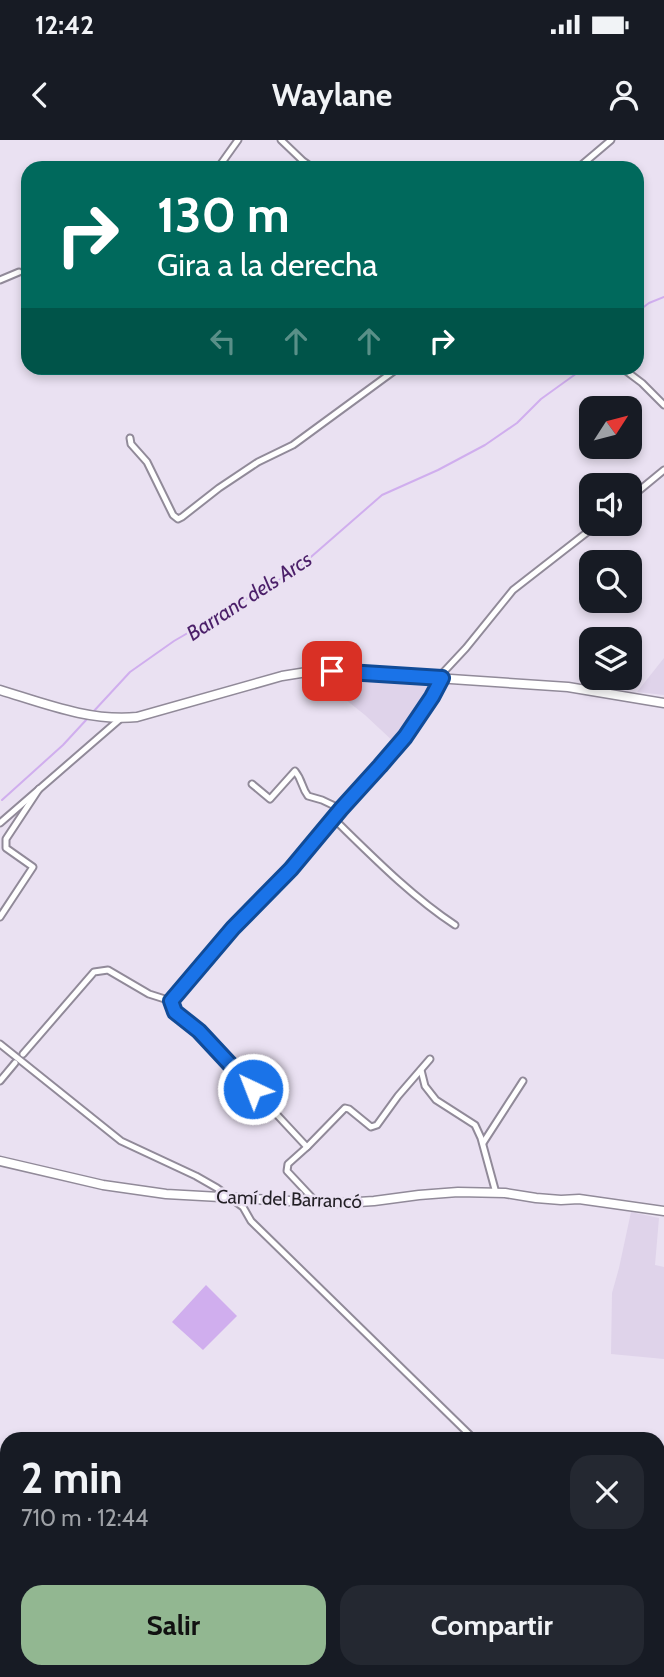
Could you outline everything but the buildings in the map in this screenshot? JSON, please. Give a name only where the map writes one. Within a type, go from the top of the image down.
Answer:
[{"type":"street","points":[[223,161],[237,140]]},
{"type":"street","points":[[281,140],[303,161]]},
{"type":"street","points":[[584,161],[611,140]]},
{"type":"street","points":[[0,280],[19,272]]},
{"type":"street","points":[[130,438],[131,444],[147,462],[173,515],[178,519],[258,462],[293,445],[388,375]]},
{"type":"street","points":[[631,375],[664,405]]},
{"type":"street","points":[[642,488],[664,470]]},
{"type":"street","points":[[171,1001],[233,928],[291,869],[405,737],[432,697],[440,678],[513,590],[582,536]]},
{"type":"street","points":[[0,690],[69,710],[120,719],[137,718],[282,676],[332,671],[568,687],[664,702]]},
{"type":"street","points":[[0,823],[120,719]]},
{"type":"street","points":[[252,784],[270,799],[295,771],[302,779],[303,790],[308,796],[341,809]]},
{"type":"street","points":[[0,917],[33,867],[6,848],[6,839],[39,789]]},
{"type":"street","points":[[333,818],[433,911],[455,925]]},
{"type":"street","points":[[23,1054],[94,972],[108,970],[149,994],[171,1001]]},
{"type":"street","points":[[171,1001],[175,1012],[199,1031],[307,1147]]},
{"type":"street","points":[[0,1044],[121,1140],[196,1176],[243,1208],[251,1222],[466,1432]]},
{"type":"street","points":[[317,1202],[288,1171],[288,1164],[345,1108],[371,1127],[377,1125],[430,1059]]},
{"type":"street","points":[[0,1082],[15,1063]]},
{"type":"street","points":[[421,1070],[425,1086],[436,1100],[475,1125],[483,1143],[496,1192]]},
{"type":"street","points":[[483,1143],[523,1081]]},
{"type":"street","name":"Camí del Barrancó","points":[[0,1161],[103,1185],[166,1194],[317,1202],[374,1201],[458,1192],[496,1192],[561,1200],[579,1199],[664,1211]]},
{"type":"shaded area","points":[[664,658],[664,695],[637,692],[642,690],[642,686]]},
{"type":"shaded area","points":[[329,680],[436,683],[429,697],[395,743],[326,684]]},
{"type":"shaded area","points":[[631,1212],[659,1218],[655,1265],[664,1267],[664,1359],[611,1354],[612,1293]]},
{"type":"shaded area","points":[[206,1285],[237,1316],[203,1350],[172,1322]]},
{"type":"waterway","name":"Barranc dels Arcs","points":[[644,307],[664,297]]},
{"type":"waterway","name":"Barranc dels Arcs","points":[[93,712],[130,672],[174,641],[296,570],[382,495],[485,445],[517,423],[541,399],[574,375]]},
{"type":"waterway","name":"Barranc dels Arcs","points":[[2,800],[63,745],[87,719]]},
{"type":"route","points":[[253,1089],[199,1031],[175,1012],[171,1001],[233,928],[291,869],[405,737],[442,678],[332,671]]}]
